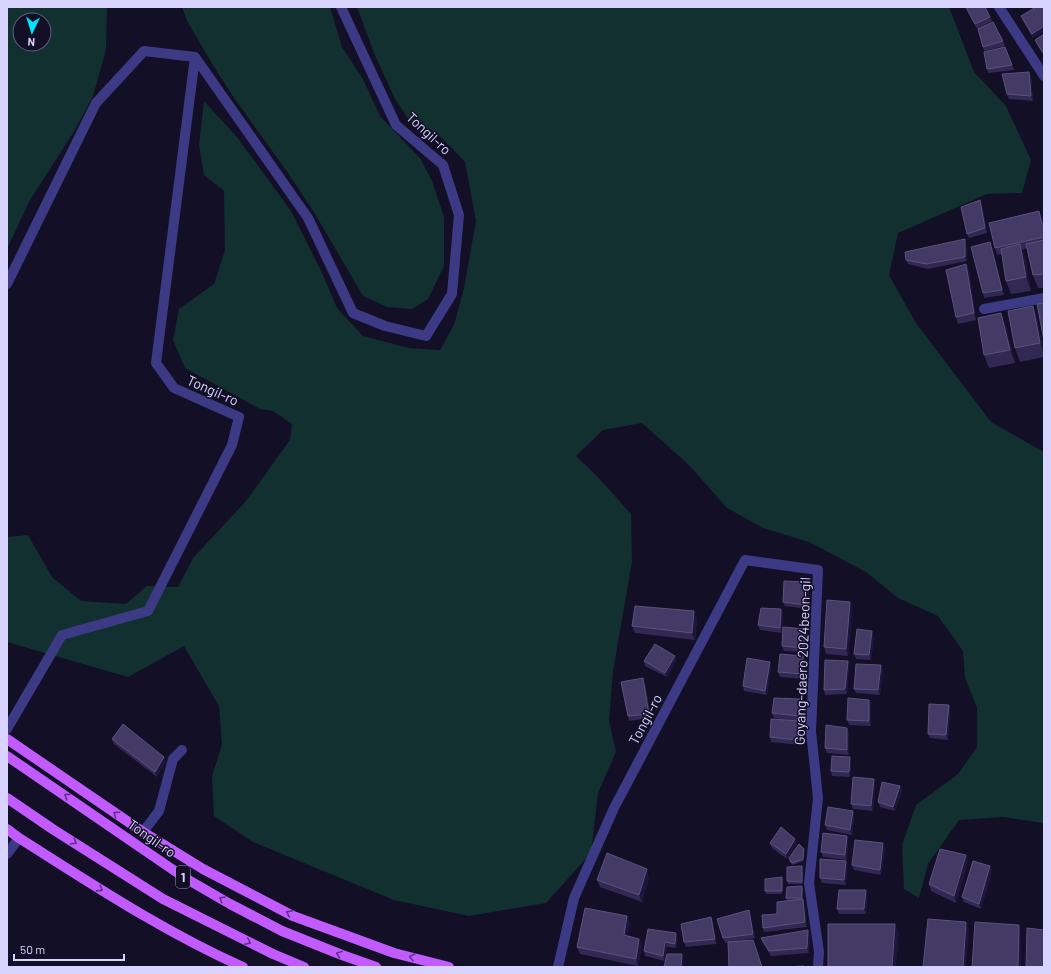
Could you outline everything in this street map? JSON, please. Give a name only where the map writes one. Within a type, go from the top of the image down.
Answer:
[{"type":"main road","points":[[7,739],[143,832],[203,869],[293,916],[394,953],[449,967]]},
{"type":"main road","name":"Tongil-ro","points":[[7,756],[185,878],[230,904],[282,931],[376,967]]},
{"type":"main road","name":"1","points":[[7,798],[54,830],[163,899],[273,954],[304,967]]},
{"type":"main road","points":[[7,829],[129,908],[226,960],[243,967]]},
{"type":"street","name":"Tongil-ro","points":[[195,57],[308,218],[353,313],[385,326],[426,336],[452,294],[459,216],[443,165],[396,125],[341,7]]},
{"type":"street","points":[[999,7],[1044,76]]},
{"type":"street","points":[[7,284],[96,103],[144,51],[195,57]]},
{"type":"street","name":"Tongil-ro","points":[[7,729],[62,635],[148,611],[232,445],[239,417],[174,388],[156,362],[195,57]]},
{"type":"street","points":[[984,308],[1044,298]]},
{"type":"street","name":"Tongil-ro","points":[[558,967],[574,898],[614,808],[745,560],[818,570]]},
{"type":"street","name":"Goyang-daero 2024beon-gil","points":[[818,570],[811,731],[818,798],[809,883],[819,952],[818,967]]},
{"type":"street","points":[[143,832],[159,811],[173,759],[182,750]]},
{"type":"street","points":[[7,854],[20,838]]},
{"type":"green space","points":[[7,7],[107,7],[106,50],[93,96],[75,130],[30,200],[7,249]]},
{"type":"green space","points":[[182,7],[330,7],[342,47],[363,79],[380,116],[420,158],[432,181],[444,217],[444,266],[428,299],[412,309],[387,307],[363,296],[315,214],[288,173],[234,98],[211,62],[187,21]]},
{"type":"green space","points":[[357,7],[949,7],[974,72],[1006,106],[1031,160],[1022,193],[987,194],[898,233],[889,275],[916,323],[991,422],[1044,452],[1044,823],[1003,817],[959,820],[928,864],[919,898],[904,889],[902,845],[916,805],[958,774],[977,747],[977,708],[965,678],[963,651],[938,616],[898,598],[866,572],[809,542],[763,528],[727,508],[689,465],[642,423],[603,430],[576,456],[597,476],[631,514],[632,562],[613,671],[609,721],[616,752],[598,793],[591,853],[546,903],[469,916],[394,900],[253,842],[214,816],[212,776],[222,745],[219,706],[184,646],[128,677],[7,642],[7,537],[28,535],[52,577],[81,601],[126,604],[147,586],[178,587],[193,558],[246,501],[290,440],[292,424],[273,411],[260,409],[185,368],[173,340],[179,309],[214,284],[225,250],[224,191],[204,175],[199,145],[204,101],[237,137],[291,211],[322,273],[337,308],[363,336],[409,348],[440,350],[454,325],[464,288],[476,221],[465,162],[442,138],[409,120],[395,99],[374,53]]},
{"type":"building","points":[[966,7],[985,7],[990,17],[975,24]]},
{"type":"building","points":[[1036,7],[1044,7],[1044,26],[1032,34],[1021,16]]},
{"type":"building","points":[[993,22],[1003,41],[983,47],[978,29]]},
{"type":"building","points":[[1044,34],[1044,54],[1035,40]]},
{"type":"building","points":[[1005,47],[1012,65],[987,69],[984,52]]},
{"type":"building","points":[[1029,72],[1031,96],[1007,94],[1002,74]]},
{"type":"building","points":[[980,200],[985,228],[967,234],[961,207]]},
{"type":"building","points":[[1039,211],[1042,224],[1044,224],[1044,237],[995,248],[989,223]]},
{"type":"building","points":[[965,239],[965,257],[926,264],[906,260],[905,252]]},
{"type":"building","points":[[1044,240],[1044,274],[1033,275],[1026,244]]},
{"type":"building","points":[[990,242],[1002,290],[983,293],[971,247]]},
{"type":"building","points":[[1020,244],[1026,277],[1006,281],[1001,249]]},
{"type":"building","points":[[966,264],[974,313],[956,317],[946,270]]},
{"type":"building","points":[[1044,303],[1044,341],[1037,304]]},
{"type":"building","points":[[1033,306],[1040,343],[1015,348],[1008,311]]},
{"type":"building","points":[[1001,313],[1010,350],[984,355],[978,318]]},
{"type":"building","points":[[784,581],[807,582],[806,605],[783,602]]},
{"type":"building","points":[[827,600],[850,602],[846,649],[824,647]]},
{"type":"building","points":[[635,606],[694,611],[692,633],[632,626]]},
{"type":"building","points":[[761,608],[781,609],[780,628],[758,625]]},
{"type":"building","points":[[783,627],[805,629],[804,648],[782,646]]},
{"type":"building","points":[[857,629],[872,631],[869,655],[854,654]]},
{"type":"building","points":[[655,644],[675,656],[665,673],[644,661]]},
{"type":"building","points":[[780,654],[803,656],[803,674],[778,672]]},
{"type":"building","points":[[747,658],[770,662],[765,691],[743,686]]},
{"type":"building","points":[[825,660],[848,661],[845,689],[824,690]]},
{"type":"building","points":[[856,664],[881,665],[878,690],[854,689]]},
{"type":"building","points":[[643,678],[649,714],[628,716],[621,682]]},
{"type":"building","points":[[774,698],[800,699],[799,716],[772,713]]},
{"type":"building","points":[[848,698],[869,700],[869,721],[847,720]]},
{"type":"building","points":[[929,704],[949,705],[946,735],[928,734]]},
{"type":"building","points":[[771,719],[800,721],[798,740],[770,737]]},
{"type":"building","points":[[123,724],[164,757],[155,772],[112,739]]},
{"type":"building","points":[[826,725],[847,728],[847,750],[825,748]]},
{"type":"building","points":[[832,756],[850,757],[849,772],[831,771]]},
{"type":"building","points":[[853,777],[874,779],[871,806],[851,804]]},
{"type":"building","points":[[882,782],[900,786],[893,807],[878,802]]},
{"type":"building","points":[[828,807],[853,811],[850,830],[825,825]]},
{"type":"building","points":[[781,827],[795,839],[786,854],[770,843]]},
{"type":"building","points":[[823,833],[847,836],[845,855],[821,852]]},
{"type":"building","points":[[855,840],[883,843],[880,870],[852,865]]},
{"type":"building","points":[[799,844],[804,849],[803,859],[792,863],[789,858]]},
{"type":"building","points":[[940,849],[966,855],[954,896],[929,884]]},
{"type":"building","points":[[607,853],[647,869],[639,895],[597,880]]},
{"type":"building","points":[[820,859],[846,861],[844,880],[820,878]]},
{"type":"building","points":[[973,861],[990,866],[979,904],[962,897]]},
{"type":"building","points":[[802,866],[802,882],[787,881],[787,867]]},
{"type":"building","points":[[782,877],[782,891],[765,891],[765,879]]},
{"type":"building","points":[[802,886],[802,898],[786,898],[787,887]]},
{"type":"building","points":[[839,890],[866,890],[864,909],[837,909]]},
{"type":"building","points":[[803,899],[805,922],[763,928],[762,915],[777,914],[777,902]]},
{"type":"building","points":[[585,908],[627,916],[624,935],[639,939],[636,959],[577,947]]},
{"type":"building","points":[[749,910],[753,934],[723,938],[717,919]]},
{"type":"building","points":[[711,917],[715,939],[684,942],[681,924]]},
{"type":"building","points":[[928,919],[966,922],[963,967],[923,967]]},
{"type":"building","points":[[975,922],[1019,925],[1018,967],[972,967]]},
{"type":"building","points":[[828,924],[895,924],[892,967],[828,967]]},
{"type":"building","points":[[1027,928],[1044,930],[1044,967],[1026,967]]},
{"type":"building","points":[[648,929],[676,933],[675,944],[665,942],[663,956],[644,951]]},
{"type":"building","points":[[808,930],[807,948],[769,951],[761,938]]},
{"type":"building","points":[[753,940],[762,967],[729,967],[728,942]]},
{"type":"building","points":[[667,954],[682,954],[681,967],[664,967]]}]
